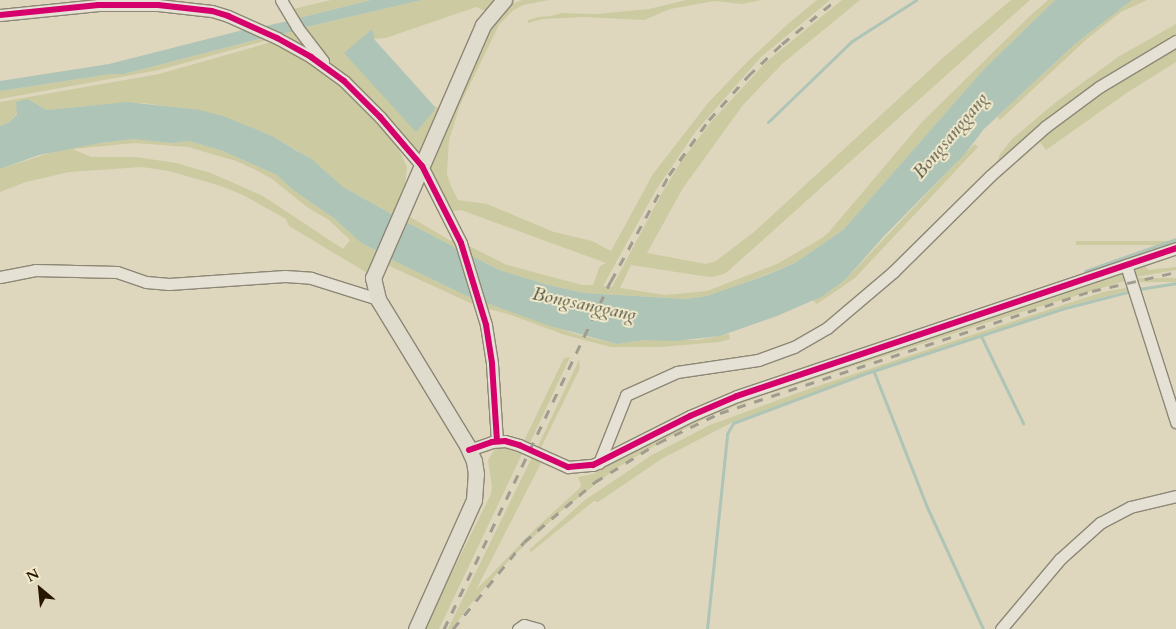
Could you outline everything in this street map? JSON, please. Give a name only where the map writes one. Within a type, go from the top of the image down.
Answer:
[{"type":"main road","points":[[416,629],[474,500],[477,481],[474,461],[469,450],[378,299],[373,284],[374,272],[483,25],[504,0]]},
{"type":"street","points":[[281,0],[297,28],[328,68],[380,117],[422,166],[461,243],[481,306],[492,364],[497,441]]},
{"type":"street","points":[[0,14],[98,5],[158,5],[212,11],[228,16],[276,38],[328,68]]},
{"type":"street","points":[[599,463],[620,406],[630,392],[677,372],[758,360],[794,347],[827,328],[893,272],[990,176],[1045,127],[1099,88],[1176,41]]},
{"type":"street","points":[[469,450],[497,441],[519,445],[568,467],[599,463],[690,416],[737,396],[1176,248]]},
{"type":"street","points":[[1126,265],[1176,422]]},
{"type":"street","points":[[0,276],[35,270],[117,272],[146,282],[169,284],[285,276],[311,278],[378,299]]},
{"type":"street","points":[[1001,629],[1060,559],[1093,529],[1114,514],[1176,496]]},
{"type":"street","points":[[518,629],[524,625],[538,629]]},
{"type":"shaded area","points":[[331,0],[371,0],[295,19],[289,10]]},
{"type":"shaded area","points":[[422,0],[497,0],[421,152],[416,151],[337,70],[302,28]],"holes":[[[476,7],[485,11],[439,107],[435,107],[434,111],[367,32],[374,33],[374,39],[386,38]]]},
{"type":"shaded area","points":[[522,0],[549,0],[523,5],[512,11],[499,25],[460,105],[449,140],[447,174],[451,186],[458,200],[487,204],[554,232],[592,241],[611,251],[653,174],[708,103],[747,62],[789,23],[817,0],[830,0],[761,57],[696,131],[656,190],[603,286],[612,287],[662,193],[682,160],[711,122],[766,62],[842,0],[860,0],[782,64],[743,105],[683,188],[647,253],[706,264],[716,261],[754,232],[946,55],[1011,0],[1030,0],[726,273],[713,277],[631,265],[620,288],[665,295],[707,291],[777,264],[822,238],[922,122],[1031,15],[1048,0],[1055,0],[984,69],[843,230],[795,263],[727,290],[707,296],[686,299],[584,293],[548,285],[499,270],[402,220],[405,214],[451,241],[455,239],[507,265],[582,285],[593,285],[600,266],[606,263],[461,210],[451,211],[427,169],[490,23],[505,7]]},
{"type":"shaded area","points":[[687,0],[761,0],[742,4],[715,1],[670,9],[644,20],[584,17],[543,19],[528,23],[528,20],[561,13],[596,14],[649,9]]},
{"type":"shaded area","points":[[1132,0],[1147,0],[1121,12],[1088,38],[1000,120],[997,117],[1075,44]]},
{"type":"shaded area","points":[[1176,24],[1176,38],[995,168],[1000,154],[1012,139],[1056,102],[1118,57]]},
{"type":"shaded area","points":[[295,31],[311,50],[274,36]]},
{"type":"shaded area","points":[[263,38],[268,40],[159,70],[0,99],[0,91],[111,74],[124,74]]},
{"type":"shaded area","points":[[275,41],[327,74],[358,100],[397,146],[407,167],[405,185],[395,216],[343,187],[312,159],[272,136],[211,113],[144,103],[47,110],[27,99],[10,122],[0,126],[0,102],[159,74]]},
{"type":"shaded area","points":[[1176,44],[1176,62],[1128,92],[1046,150],[1037,138],[1077,106]]},
{"type":"shaded area","points":[[133,139],[171,143],[189,141],[223,151],[277,175],[293,190],[335,219],[361,243],[379,252],[369,274],[289,226],[286,219],[243,195],[221,186],[169,171],[142,167],[69,172],[26,182],[0,192],[0,169],[68,147]],"holes":[[[134,143],[188,147],[236,161],[272,179],[307,207],[329,220],[350,240],[343,249],[263,196],[211,173],[176,163],[136,157],[91,157],[73,149]]]},
{"type":"shaded area","points":[[974,144],[978,147],[855,278],[817,304],[812,300],[823,296],[845,280]]},
{"type":"shaded area","points":[[1076,241],[1176,241],[1176,245],[1076,245]]},
{"type":"shaded area","points":[[386,257],[467,296],[575,334],[617,344],[645,340],[698,340],[729,334],[730,339],[719,342],[661,347],[611,347],[565,335],[508,314],[477,306],[383,263]]},
{"type":"shaded area","points":[[1144,264],[1148,270],[1176,267],[1176,270],[1136,277],[1136,267]]},
{"type":"shaded area","points":[[1122,273],[1128,280],[992,321],[759,397],[714,414],[671,436],[615,469],[560,512],[509,560],[469,606],[452,629],[448,629],[532,457],[541,463],[476,590],[537,527],[580,488],[581,484],[578,477],[593,474],[665,434],[714,411]]},
{"type":"shaded area","points":[[1136,278],[1176,278],[1176,282],[1136,282]]},
{"type":"shaded area","points":[[1130,287],[1131,290],[1065,307],[867,373],[733,422],[663,458],[598,502],[594,501],[531,552],[529,550],[585,500],[652,455],[710,425],[800,392],[1029,316],[1103,292]]},
{"type":"shaded area","points":[[570,357],[529,445],[523,443],[564,358]]},
{"type":"shaded area","points":[[579,360],[580,368],[540,450],[537,448]]},
{"type":"shaded area","points":[[501,447],[522,454],[439,629],[424,629],[491,494],[492,486],[488,460],[495,449]]},
{"type":"water","points":[[371,0],[422,0],[302,28],[295,19]]},
{"type":"water","name":"Bongsanggang","points":[[1055,0],[1132,0],[1075,44],[984,129],[964,155],[885,235],[845,280],[823,296],[777,316],[720,336],[675,341],[645,340],[617,344],[550,326],[467,296],[386,257],[402,220],[499,270],[548,285],[584,293],[686,299],[707,296],[764,276],[795,263],[843,230],[984,69]]},
{"type":"water","points":[[288,21],[295,31],[274,36],[261,27]]},
{"type":"water","points":[[247,29],[263,38],[124,74],[111,74],[0,91],[0,81],[109,64]]},
{"type":"water","points":[[371,30],[374,33],[374,39],[435,107],[434,111],[416,132],[344,53]]},
{"type":"water","points":[[27,99],[47,110],[127,102],[200,110],[223,116],[272,136],[312,159],[343,187],[395,216],[379,252],[361,243],[335,219],[293,190],[277,175],[223,151],[189,141],[171,143],[133,139],[100,143],[39,155],[0,169],[0,126],[10,122],[17,114],[16,102]]},
{"type":"waterway","points":[[768,122],[852,41],[916,0]]},
{"type":"waterway","points":[[1085,271],[1176,239]]},
{"type":"waterway","points":[[1139,289],[1176,283]]},
{"type":"waterway","points":[[707,629],[727,434],[733,423],[867,373],[1065,308],[1131,291]]},
{"type":"waterway","points":[[981,336],[1023,423]]},
{"type":"waterway","points":[[874,372],[927,507],[983,629]]},
{"type":"railway","points":[[444,629],[611,281],[669,175],[709,120],[748,76],[782,44],[836,0]]},
{"type":"railway","points":[[453,629],[524,542],[595,482],[658,443],[720,413],[1092,291],[1176,272]]},
{"type":"cycle path","points":[[0,15],[98,5],[158,5],[212,11],[228,16],[277,38],[311,57],[344,81],[380,117],[422,166],[461,243],[486,325],[492,364],[497,441]]},
{"type":"cycle path","points":[[469,450],[492,442],[505,441],[519,445],[568,467],[593,465],[690,416],[737,396],[1176,248]]}]
